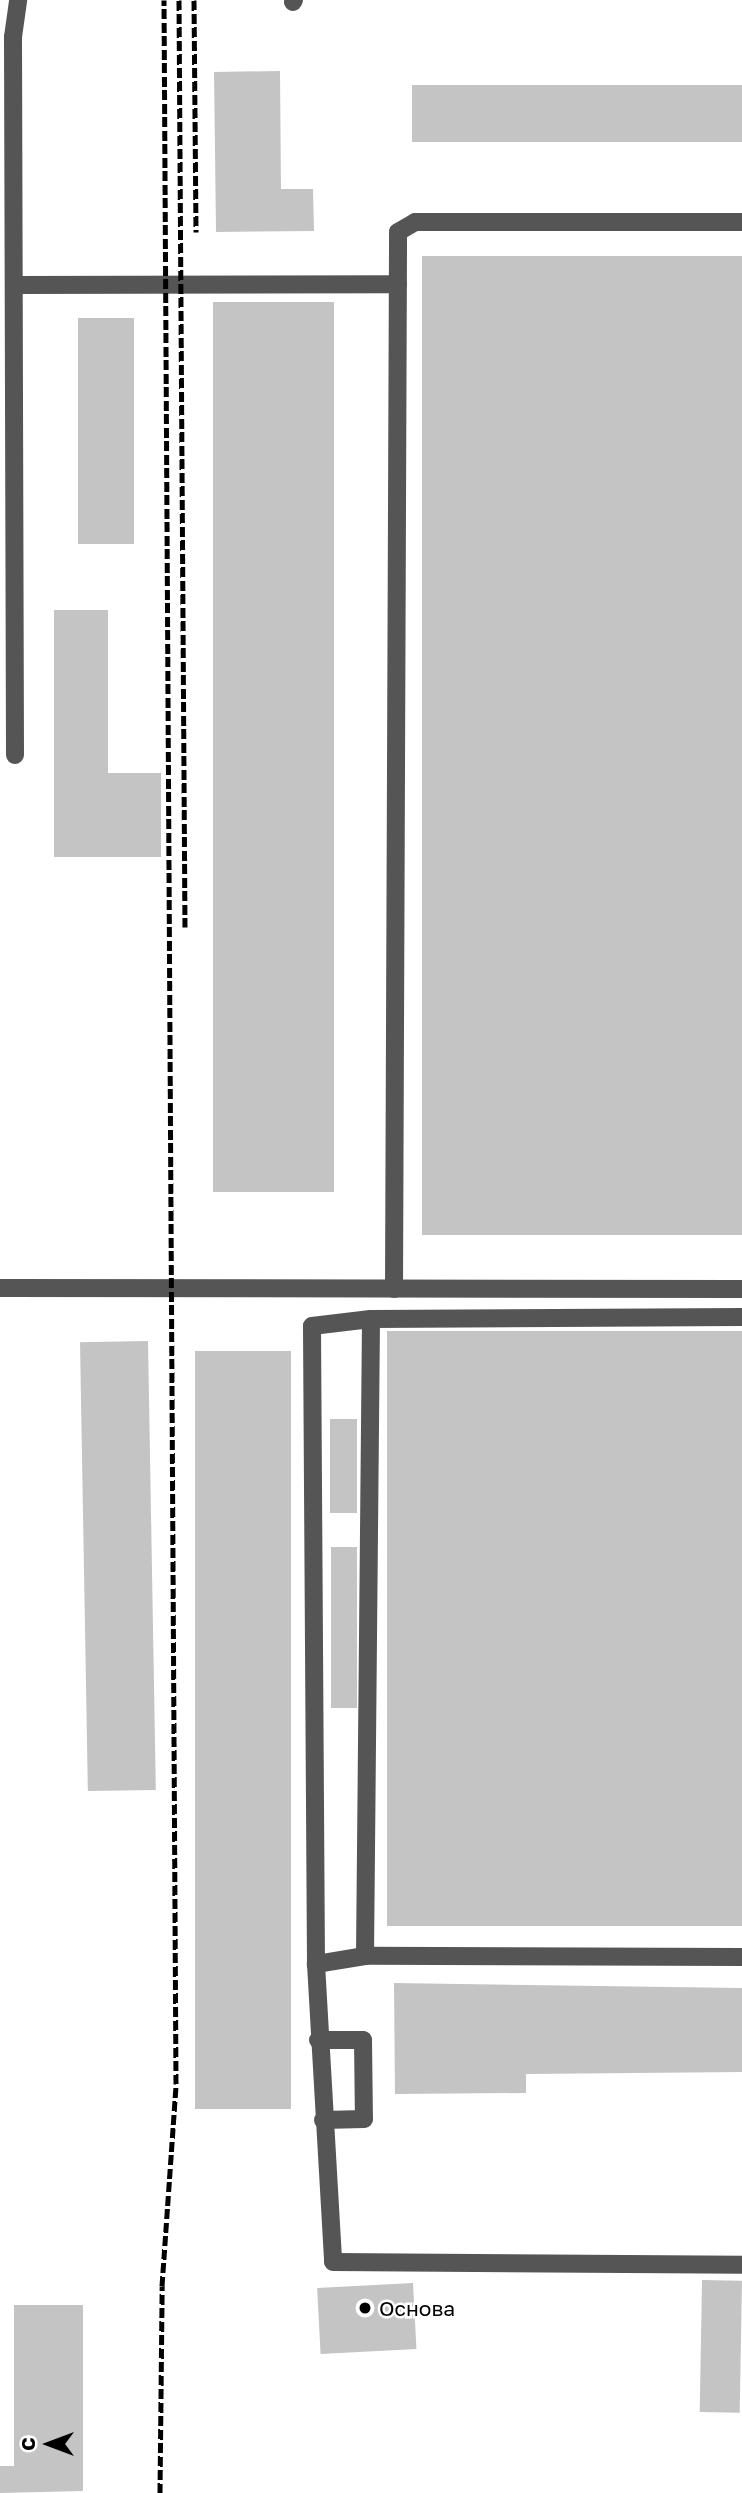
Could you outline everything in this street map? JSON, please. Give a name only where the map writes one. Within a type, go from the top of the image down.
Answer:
[{"type":"lane","points":[[0,0],[7,0]]},
{"type":"lane","points":[[15,755],[13,37],[18,0]]},
{"type":"lane","points":[[394,1289],[398,232],[415,222],[742,222]]},
{"type":"lane","points":[[14,285],[398,284]]},
{"type":"lane","points":[[0,1288],[742,1289]]},
{"type":"lane","points":[[742,1317],[371,1319],[312,1326],[316,1964],[318,2040],[333,2262],[742,2265]]},
{"type":"lane","points":[[365,1956],[371,1319]]},
{"type":"lane","points":[[316,1964],[365,1956],[742,1956]]},
{"type":"lane","points":[[318,2040],[363,2040],[364,2119],[323,2120]]},
{"type":"building","points":[[280,71],[281,189],[313,189],[314,231],[216,232],[214,72]]},
{"type":"building","points":[[412,85],[742,85],[742,142],[412,142]]},
{"type":"building","points":[[422,256],[742,256],[742,1235],[422,1235]]},
{"type":"building","points":[[213,302],[334,302],[334,1192],[213,1192]]},
{"type":"building","points":[[78,318],[134,318],[134,544],[78,544]]},
{"type":"building","points":[[54,610],[108,610],[108,773],[161,773],[161,857],[54,857]]},
{"type":"building","points":[[387,1331],[742,1331],[742,1926],[387,1926]]},
{"type":"building","points":[[148,1341],[156,1790],[88,1791],[80,1342]]},
{"type":"building","points":[[195,1351],[291,1351],[291,2109],[195,2109]]},
{"type":"building","points":[[330,1419],[357,1419],[357,1513],[330,1513]]},
{"type":"building","points":[[331,1547],[357,1547],[357,1708],[331,1708]]},
{"type":"building","points":[[394,1983],[742,1988],[742,2072],[526,2074],[526,2093],[395,2094]]},
{"type":"building","points":[[702,2280],[742,2281],[740,2413],[700,2412]]},
{"type":"building","points":[[413,2283],[416,2349],[321,2354],[317,2288]]},
{"type":"building","points":[[14,2305],[83,2305],[83,2491],[0,2493],[0,2466],[14,2466]]},
{"type":"railway","points":[[160,2493],[162,2286],[176,2084],[164,0]]},
{"type":"railway","points":[[179,0],[185,927]]},
{"type":"railway","points":[[194,0],[196,232]]},
{"type":"place","name":"Основа","points":[[365,2308]]}]
